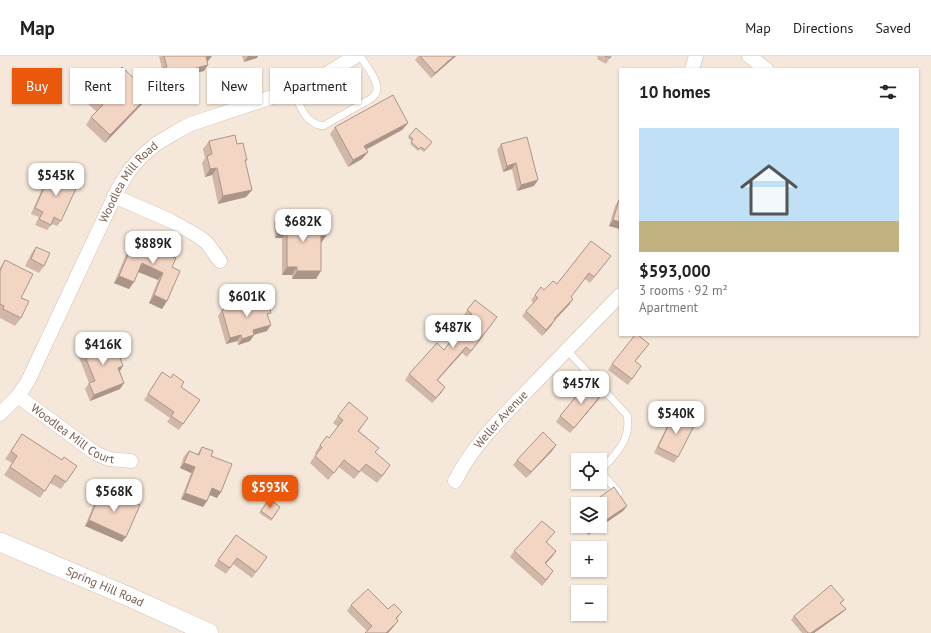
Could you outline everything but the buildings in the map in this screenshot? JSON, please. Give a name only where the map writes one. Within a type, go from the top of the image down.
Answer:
[{"type":"main road","name":"Spring Hill Road","points":[[0,542],[209,633]]},
{"type":"street","name":"Woodlea Mill Road","points":[[336,68],[356,56]]},
{"type":"street","points":[[692,68],[696,56]]},
{"type":"street","points":[[749,56],[765,68]]},
{"type":"street","name":"Woodlea Mill Road","points":[[0,414],[18,396],[28,381],[114,196],[129,171],[141,157],[156,144],[191,124],[270,98]]},
{"type":"street","points":[[114,196],[171,221],[198,236],[208,243],[220,261]]},
{"type":"street","name":"Weller Avenue","points":[[455,481],[472,452],[502,417],[619,296]]},
{"type":"street","name":"Woodlea Mill Court","points":[[18,396],[95,453],[109,459],[131,461]]},
{"type":"lane","points":[[300,104],[307,120],[315,125],[323,126],[372,98],[377,89],[375,81],[360,56]]},
{"type":"lane","points":[[567,350],[627,415],[629,424],[626,437],[621,448],[600,470],[619,493]]},
{"type":"shaded area","points":[[0,56],[931,56],[931,633],[0,633]]}]
